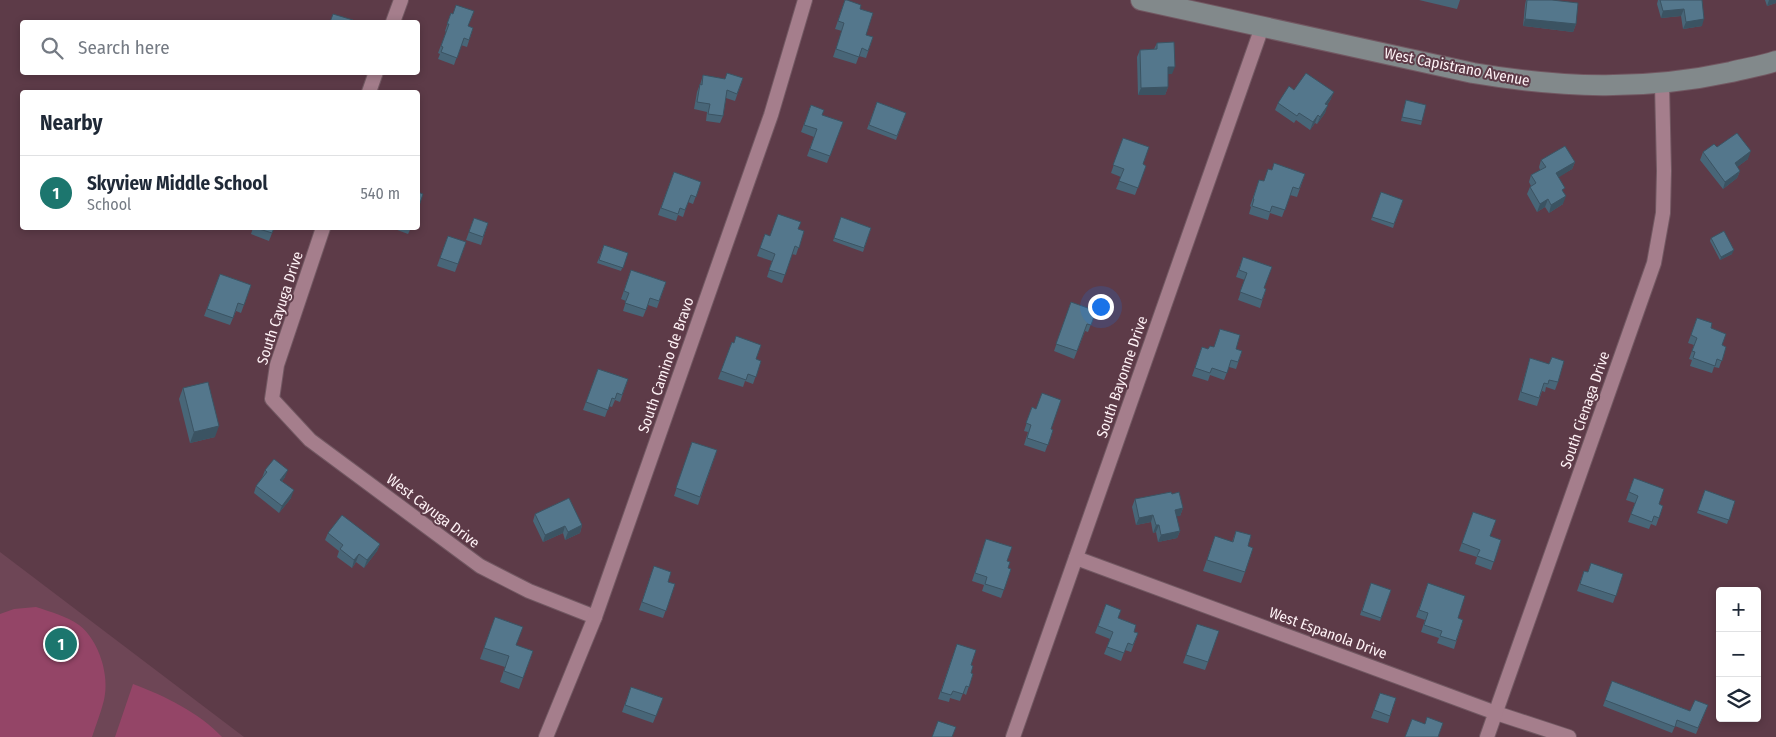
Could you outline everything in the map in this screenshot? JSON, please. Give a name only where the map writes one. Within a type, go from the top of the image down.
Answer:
[{"type":"street","points":[[394,20],[400,0]]},
{"type":"street","name":"South Camino de Bravo","points":[[546,737],[595,617],[771,115],[805,0]]},
{"type":"street","name":"West Capistrano Avenue","points":[[1141,0],[1473,74],[1559,85],[1662,84],[1713,76],[1776,61]]},
{"type":"street","name":"South Bayonne Drive","points":[[1013,737],[1262,27]]},
{"type":"street","points":[[370,90],[375,75]]},
{"type":"street","name":"South Cienaga Drive","points":[[1487,737],[1654,263],[1663,213],[1662,84]]},
{"type":"street","name":"South Cayuga Drive","points":[[272,399],[277,365],[323,230]]},
{"type":"street","name":"West Cayuga Drive","points":[[272,399],[310,440],[480,566],[529,591],[595,617]]},
{"type":"street","name":"West Espanola Drive","points":[[1076,558],[1496,713],[1568,737]]},
{"type":"shaded area","points":[[0,552],[244,737],[0,737]]},
{"type":"shaded area","points":[[36,607],[64,617],[79,625],[97,649],[104,670],[105,691],[103,705],[92,737],[0,737],[0,614],[14,609]]},
{"type":"shaded area","points":[[133,684],[192,712],[222,737],[115,737]]},
{"type":"building","points":[[845,0],[861,5],[860,9],[873,13],[866,35],[873,37],[868,51],[862,48],[859,57],[836,49],[844,23],[838,21]]},
{"type":"building","points":[[1527,0],[1578,3],[1576,24],[1525,19]]},
{"type":"building","points":[[1660,0],[1702,0],[1704,19],[1686,22],[1684,9],[1663,11]]},
{"type":"building","points":[[456,5],[474,11],[468,26],[473,28],[469,40],[464,38],[457,58],[441,52],[443,47],[441,46],[449,24],[447,24]]},
{"type":"building","points":[[333,14],[353,20],[331,20]]},
{"type":"building","points":[[1174,42],[1175,67],[1168,67],[1168,87],[1141,88],[1140,50],[1157,49],[1157,43]]},
{"type":"building","points":[[727,73],[743,78],[737,94],[727,90],[723,116],[708,114],[710,104],[697,102],[703,75],[725,79]]},
{"type":"building","points":[[1306,73],[1334,92],[1325,104],[1328,105],[1320,117],[1318,115],[1313,122],[1299,113],[1297,116],[1278,103],[1289,86],[1294,90]]},
{"type":"building","points":[[1406,100],[1426,105],[1422,121],[1402,117]]},
{"type":"building","points":[[877,102],[906,113],[897,136],[869,125]]},
{"type":"building","points":[[811,105],[824,110],[822,115],[843,122],[830,156],[810,149],[817,129],[804,125]]},
{"type":"building","points":[[1737,133],[1751,151],[1735,163],[1740,171],[1725,182],[1703,152],[1714,144],[1717,147]]},
{"type":"building","points":[[1123,138],[1149,147],[1143,164],[1146,166],[1138,188],[1119,181],[1124,169],[1113,165]]},
{"type":"building","points":[[1565,146],[1575,162],[1556,173],[1565,188],[1562,190],[1566,196],[1551,205],[1548,199],[1540,204],[1530,187],[1536,183],[1531,175],[1546,167],[1541,160]]},
{"type":"building","points":[[1274,163],[1305,174],[1299,189],[1293,187],[1285,210],[1272,206],[1270,212],[1252,206],[1259,180],[1264,181],[1268,169],[1272,170]]},
{"type":"building","points":[[674,172],[701,182],[696,197],[691,195],[685,210],[680,208],[678,214],[661,208]]},
{"type":"building","points":[[1381,192],[1403,200],[1394,224],[1372,217]]},
{"type":"building","points":[[778,214],[801,222],[798,229],[804,231],[799,248],[795,246],[785,275],[769,270],[775,254],[760,248],[765,234],[770,236]]},
{"type":"building","points":[[841,217],[871,228],[864,248],[834,238]]},
{"type":"building","points":[[474,218],[488,223],[483,237],[469,232]]},
{"type":"building","points":[[262,230],[273,230],[272,233]]},
{"type":"building","points":[[1724,231],[1734,250],[1721,257],[1711,238]]},
{"type":"building","points":[[448,236],[466,242],[458,264],[440,258]]},
{"type":"building","points":[[604,245],[628,253],[623,268],[599,260]]},
{"type":"building","points":[[1243,257],[1272,267],[1264,288],[1266,289],[1262,300],[1240,292],[1247,273],[1239,270]]},
{"type":"building","points":[[631,270],[666,282],[659,301],[650,298],[646,310],[625,303],[629,293],[624,291]]},
{"type":"building","points":[[220,274],[251,285],[244,305],[238,303],[233,318],[207,309]]},
{"type":"building","points":[[1071,302],[1096,311],[1091,325],[1087,324],[1077,351],[1056,344]]},
{"type":"building","points":[[1697,318],[1712,323],[1711,328],[1726,334],[1722,345],[1726,347],[1722,361],[1717,359],[1715,366],[1693,358],[1695,352],[1692,351],[1697,338],[1691,335]]},
{"type":"building","points":[[1220,329],[1240,335],[1236,349],[1242,351],[1238,362],[1231,360],[1227,373],[1212,368],[1210,373],[1195,368],[1202,347],[1208,349],[1210,346],[1214,347]]},
{"type":"building","points":[[736,336],[761,345],[756,359],[761,361],[756,377],[748,374],[746,380],[721,371]]},
{"type":"building","points":[[1552,357],[1564,361],[1558,382],[1549,380],[1548,384],[1544,383],[1539,398],[1521,392],[1530,358],[1549,364]]},
{"type":"building","points":[[598,369],[628,379],[622,395],[617,393],[615,399],[612,398],[608,410],[586,402]]},
{"type":"building","points":[[208,382],[219,426],[194,432],[183,388]]},
{"type":"building","points":[[1042,393],[1061,400],[1051,429],[1053,430],[1048,445],[1027,438],[1031,425],[1026,423],[1032,407],[1036,409]]},
{"type":"building","points":[[692,442],[717,450],[700,497],[676,488]]},
{"type":"building","points":[[274,459],[288,470],[280,480],[294,490],[282,506],[256,486]]},
{"type":"building","points":[[1634,478],[1664,489],[1659,504],[1663,506],[1659,518],[1654,516],[1652,522],[1631,514],[1638,496],[1629,492]]},
{"type":"building","points":[[1705,490],[1735,501],[1729,520],[1698,510]]},
{"type":"building","points":[[1171,492],[1172,494],[1179,492],[1183,508],[1175,510],[1180,531],[1161,535],[1159,525],[1156,525],[1153,515],[1139,518],[1135,499]]},
{"type":"building","points":[[569,498],[582,525],[568,532],[565,526],[545,535],[535,514]]},
{"type":"building","points":[[1473,512],[1496,520],[1490,536],[1501,540],[1494,562],[1477,556],[1480,550],[1462,543]]},
{"type":"building","points":[[342,515],[380,544],[367,560],[359,554],[354,560],[340,549],[343,545],[328,533]]},
{"type":"building","points":[[1236,531],[1251,535],[1248,546],[1253,548],[1245,572],[1207,560],[1215,536],[1233,542]]},
{"type":"building","points":[[986,539],[1012,547],[1007,561],[1010,562],[1008,568],[1011,569],[1004,590],[985,584],[987,577],[975,573]]},
{"type":"building","points":[[1591,563],[1623,574],[1616,596],[1580,584],[1584,571],[1588,572]]},
{"type":"building","points":[[654,566],[671,572],[668,582],[675,584],[666,611],[642,602]]},
{"type":"building","points":[[1371,583],[1391,590],[1381,618],[1362,611]]},
{"type":"building","points":[[1428,583],[1465,596],[1458,618],[1463,620],[1456,641],[1440,636],[1442,631],[1424,625],[1428,613],[1419,610]]},
{"type":"building","points":[[1106,604],[1121,610],[1118,618],[1136,625],[1134,632],[1138,633],[1133,645],[1128,643],[1124,653],[1107,647],[1113,632],[1098,626]]},
{"type":"building","points":[[495,617],[523,627],[516,645],[533,651],[523,678],[504,671],[509,656],[484,648]]},
{"type":"building","points":[[1197,624],[1219,631],[1208,662],[1186,655]]},
{"type":"building","points":[[957,644],[976,650],[971,665],[973,666],[971,673],[973,674],[969,687],[966,686],[963,694],[953,691],[951,695],[941,692]]},
{"type":"building","points":[[1612,681],[1690,711],[1695,700],[1708,705],[1698,728],[1677,720],[1675,727],[1605,700]]},
{"type":"building","points":[[631,687],[663,698],[656,716],[625,705]]},
{"type":"building","points":[[1380,693],[1396,698],[1390,716],[1374,710]]},
{"type":"building","points":[[1427,717],[1443,723],[1438,737],[1405,737],[1412,719],[1425,724]]},
{"type":"building","points":[[938,721],[956,727],[952,737],[932,737]]},
{"type":"place","name":"Skyview Middle School","points":[[61,644]]}]
